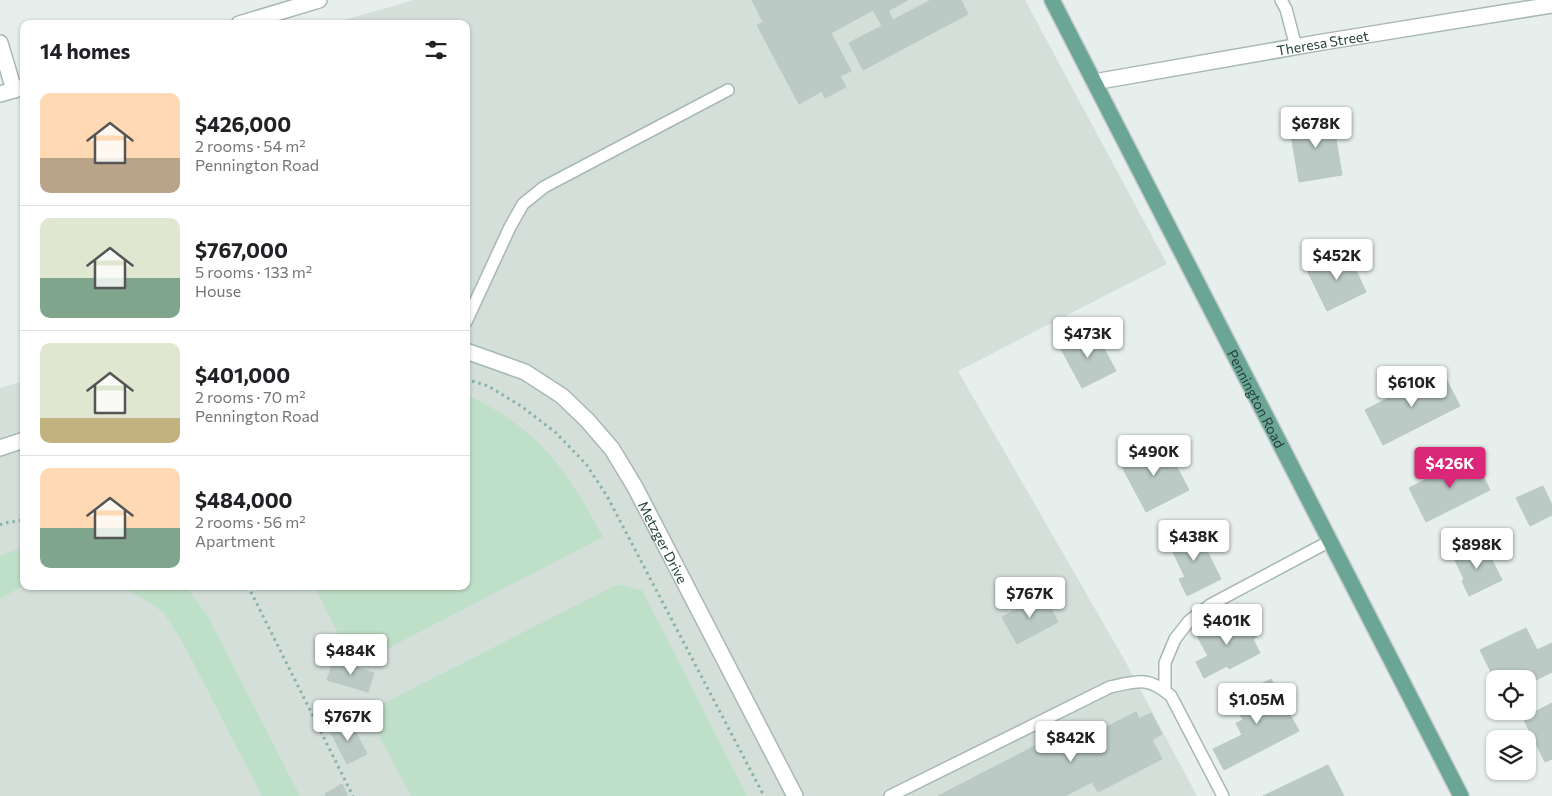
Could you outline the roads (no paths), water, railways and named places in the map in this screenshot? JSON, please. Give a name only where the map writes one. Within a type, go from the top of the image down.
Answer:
[{"type":"main road","name":"Pennington Road","points":[[1052,0],[1461,796]]},
{"type":"street","points":[[252,20],[319,0]]},
{"type":"street","name":"Theresa Street","points":[[1094,82],[1552,5]]},
{"type":"street","points":[[0,43],[13,90]]},
{"type":"street","name":"Metzger Drive","points":[[470,352],[524,372],[562,396],[587,420],[612,449],[635,487],[795,796]]},
{"type":"street","points":[[0,448],[20,441]]},
{"type":"lane","points":[[1281,0],[1286,9],[1296,47]]},
{"type":"lane","points":[[470,313],[510,227],[523,204],[544,187],[728,90]]},
{"type":"lane","points":[[1165,691],[1165,663],[1175,638],[1189,621],[1210,605],[1330,541]]},
{"type":"lane","points":[[890,796],[1110,687],[1145,681],[1160,686],[1171,696],[1222,796]]}]
